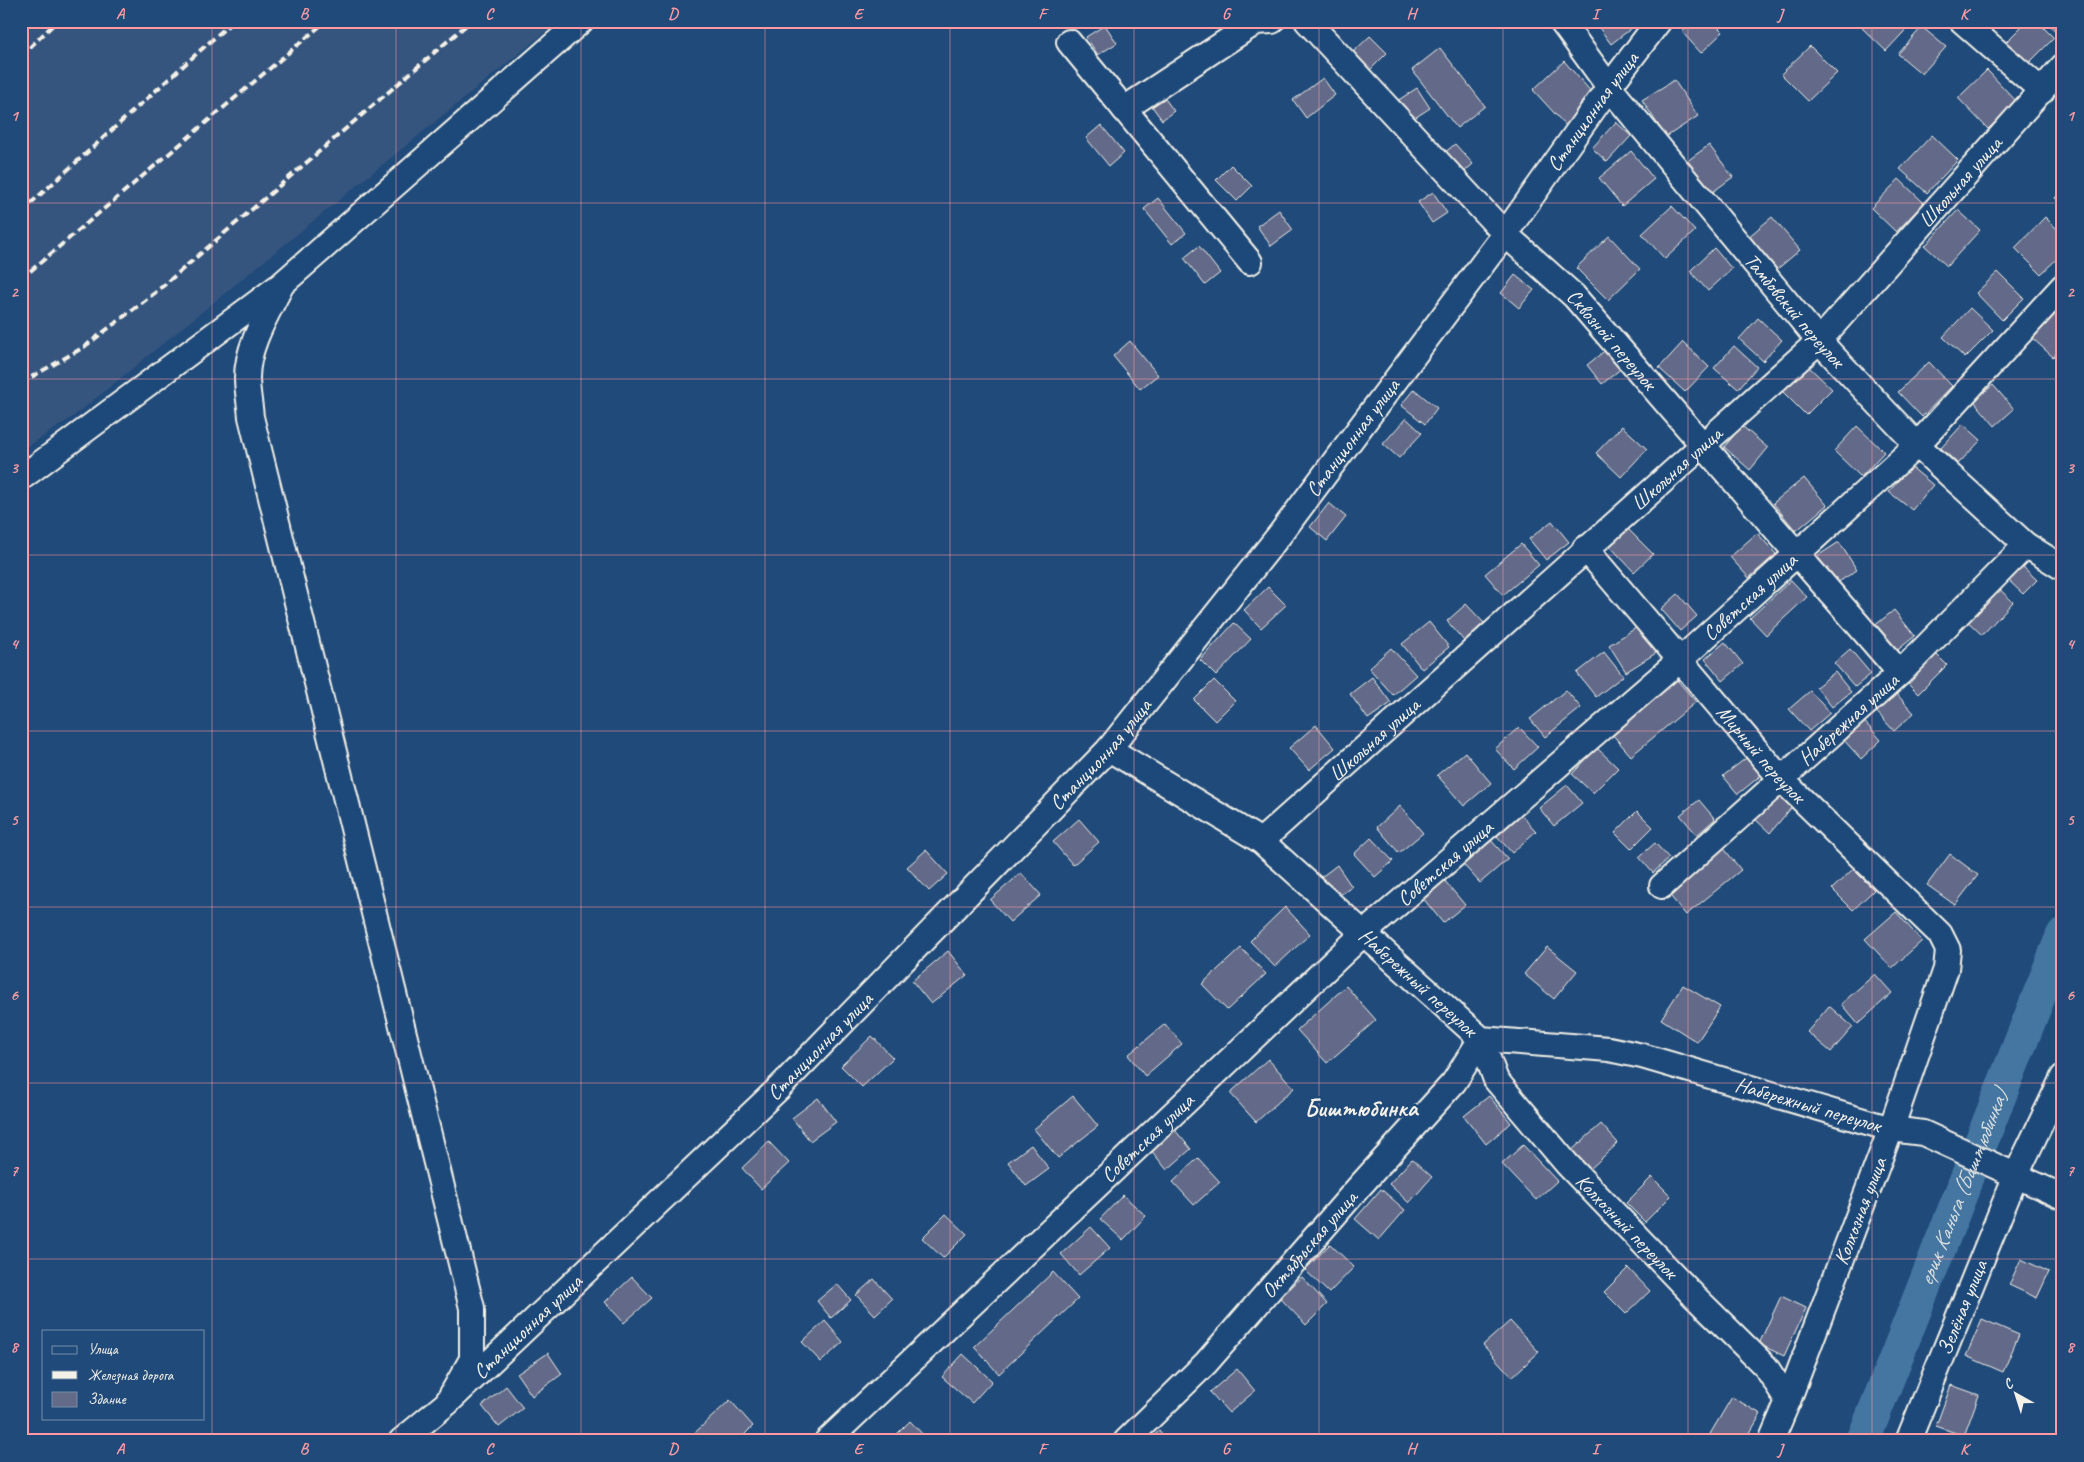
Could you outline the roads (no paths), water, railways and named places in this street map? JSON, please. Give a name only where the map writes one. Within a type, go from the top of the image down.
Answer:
[{"type":"street","points":[[21,478],[282,284],[581,21]]},
{"type":"street","points":[[1124,109],[1256,22],[1272,21]]},
{"type":"street","name":"Сквозной переулок","points":[[1307,21],[1505,234],[1574,296],[1900,673]]},
{"type":"street","name":"Тамбовский переулок","points":[[1561,21],[1609,87],[1819,341],[1917,445],[2026,545],[2063,568]]},
{"type":"street","name":"Станционная улица","points":[[401,1441],[447,1403],[779,1088],[1109,749],[1281,533],[1505,234],[1609,87],[1659,21]]},
{"type":"street","points":[[1962,21],[2042,92]]},
{"type":"street","points":[[1069,42],[1250,262]]},
{"type":"street","name":"Школьная улица","points":[[1261,841],[1701,444],[1819,341],[2042,92],[2063,66]]},
{"type":"street","points":[[282,284],[258,334],[250,357],[247,378],[251,417],[472,1308],[472,1359],[447,1403]]},
{"type":"street","name":"Советская улица","points":[[827,1441],[1363,934],[1680,660],[1917,445],[2063,286]]},
{"type":"street","name":"Набережная улица","points":[[1662,886],[1900,673],[2026,545]]},
{"type":"street","name":"Мирный переулок","points":[[1585,548],[1782,780],[1940,934],[1948,950]]},
{"type":"street","name":"Набережный переулок","points":[[1109,749],[1261,841],[1481,1039],[1626,1052],[1891,1129],[1923,1133],[2063,1198]]},
{"type":"street","name":"Колхозная улица","points":[[1771,1441],[1788,1401],[1891,1129],[1946,969],[1948,950]]},
{"type":"street","name":"Колхозный переулок","points":[[1481,1039],[1496,1080],[1561,1156],[1694,1296],[1766,1367],[1788,1401]]},
{"type":"street","name":"Октябрьская улица","points":[[1126,1441],[1206,1363],[1358,1188],[1454,1082],[1481,1039]]},
{"type":"street","name":"Зелёная улица","points":[[1908,1441],[2016,1175],[2063,1076]]},
{"type":"waterway","name":"ерик Каньга (Биштюбинка)","points":[[1863,1441],[2063,935]]},
{"type":"railway","points":[[21,56],[57,21]]},
{"type":"railway","points":[[21,212],[233,21]]},
{"type":"railway","points":[[21,279],[326,21]]},
{"type":"railway","points":[[21,383],[84,347],[156,292],[471,21]]},
{"type":"district","name":"Биштюбинка","points":[[1361,1108]]}]
